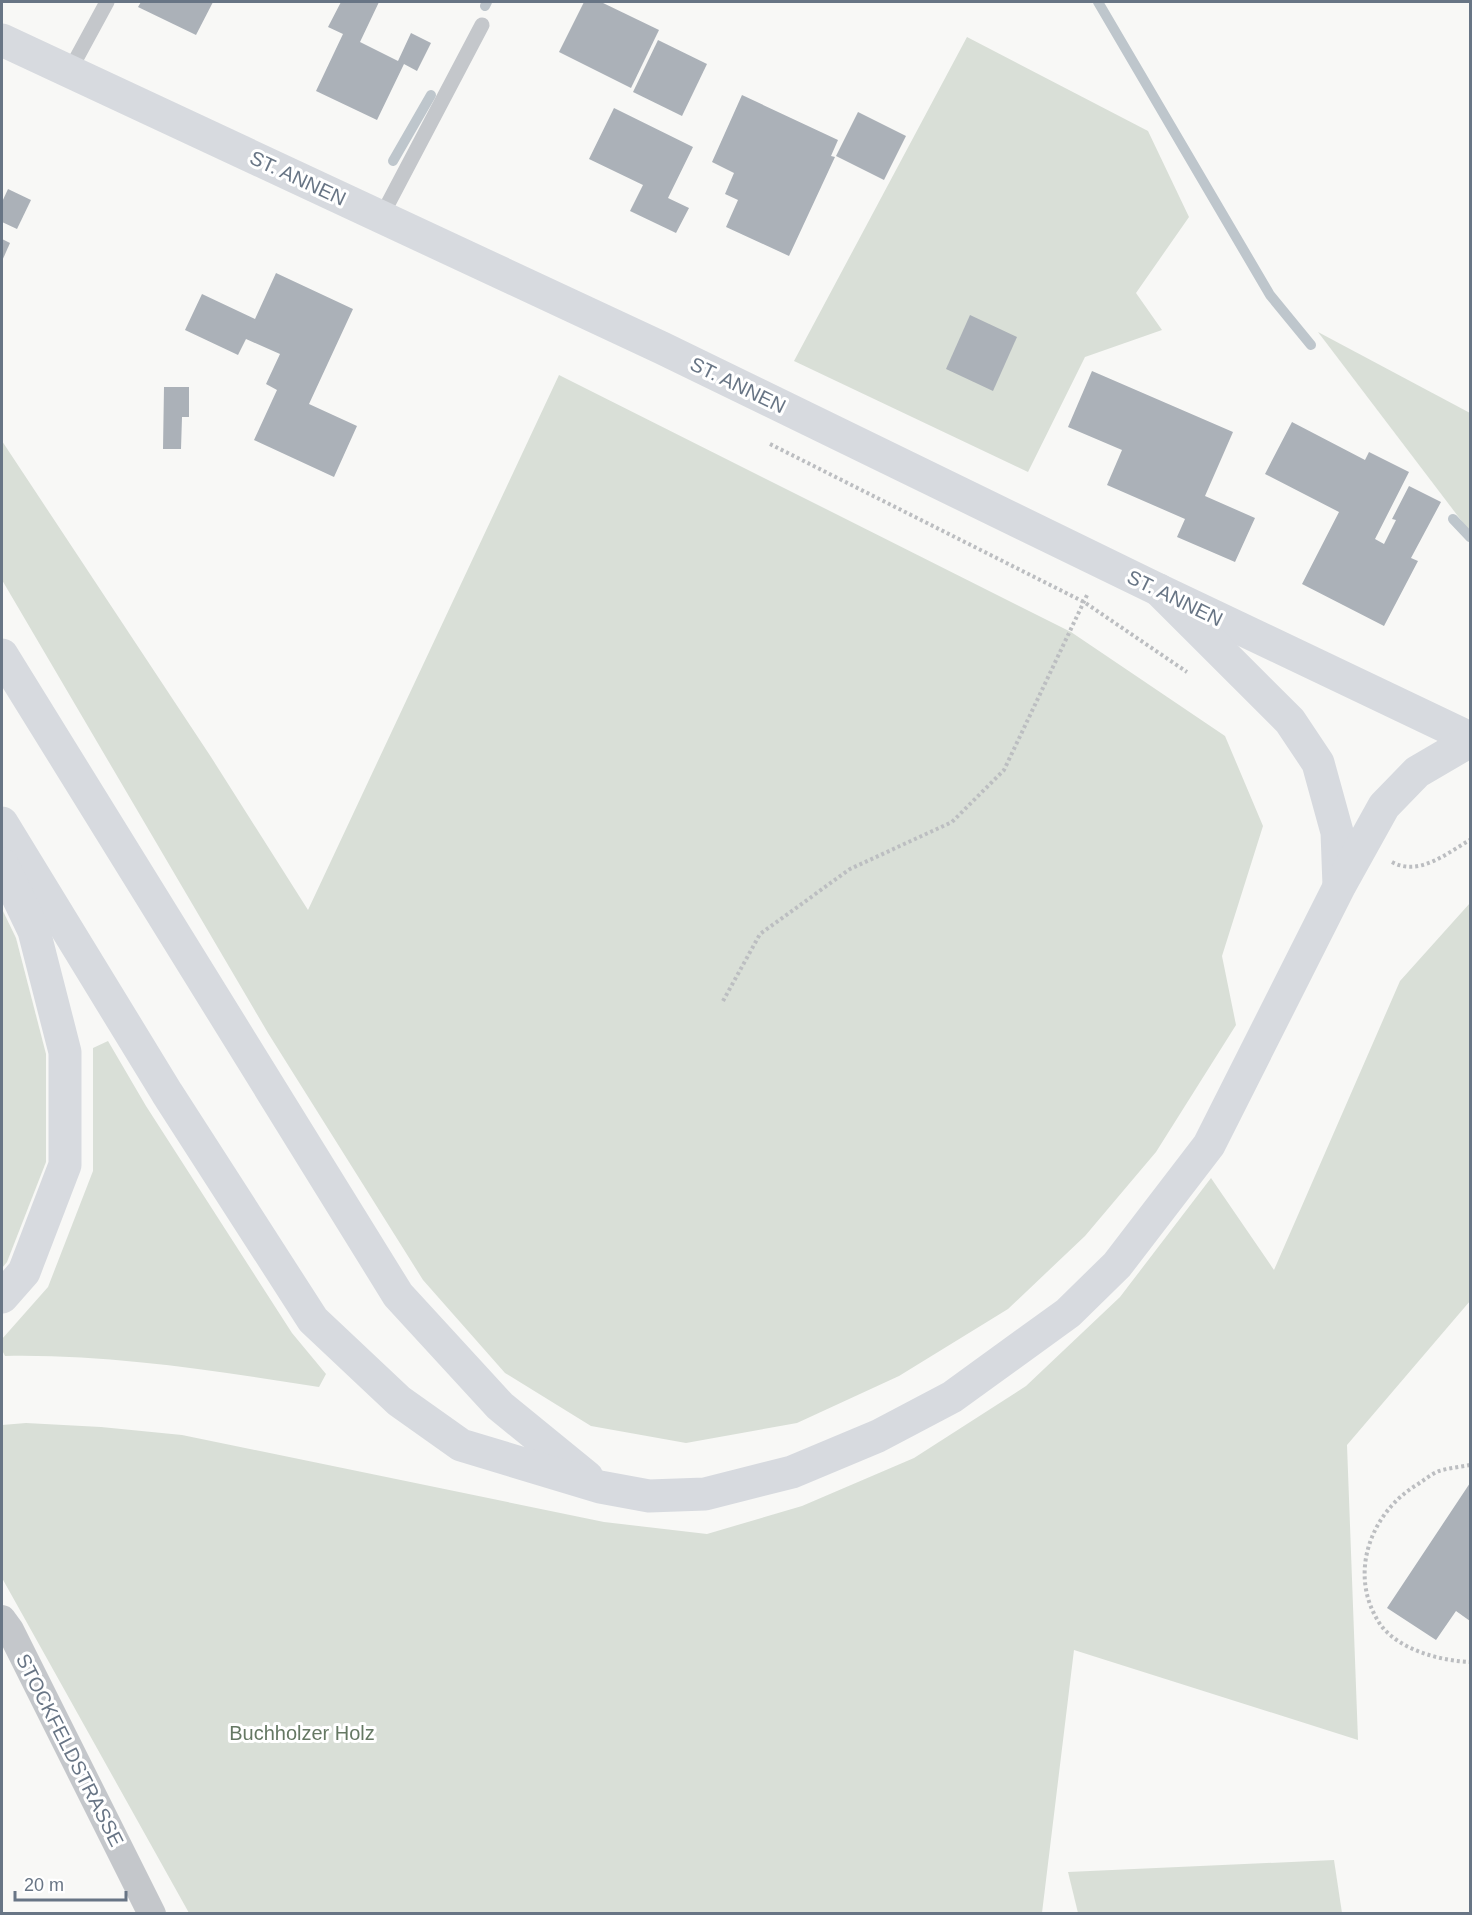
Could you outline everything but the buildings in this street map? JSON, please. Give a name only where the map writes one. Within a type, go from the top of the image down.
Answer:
[{"type":"main road","name":"ST. ANNEN","points":[[2,40],[684,359],[1470,739]]},
{"type":"main road","points":[[1159,590],[1290,722],[1318,764],[1337,832],[1339,887]]},
{"type":"main road","points":[[2,655],[398,1295],[500,1406],[600,1487]]},
{"type":"main road","points":[[2,823],[167,1093],[313,1320],[399,1401],[461,1445],[600,1487],[649,1496],[705,1494],[792,1472],[878,1436],[952,1397],[1068,1313],[1117,1265],[1209,1145],[1339,887],[1384,806],[1417,772],[1470,739]]},
{"type":"main road","points":[[2,864],[34,931],[65,1052],[65,1165],[24,1272],[2,1297]]},
{"type":"street","name":"STOCKFELDSTRASSE","points":[[2,1619],[10,1630],[152,1914]]},
{"type":"lane","points":[[69,72],[107,2]]},
{"type":"lane","points":[[381,217],[482,25]]},
{"type":"path","points":[[769,443],[1084,602],[1188,673]]},
{"type":"path","points":[[723,1000],[760,933],[850,869],[952,822],[1004,770],[1103,563]]},
{"type":"path","points":[[1361,846],[1401,867],[1419,867],[1470,840]]},
{"type":"path","points":[[1470,1465],[1438,1472],[1400,1495],[1381,1516],[1364,1556],[1367,1596],[1381,1626],[1409,1648],[1450,1662],[1470,1662]]},
{"type":"green space","points":[[967,37],[1148,131],[1189,217],[1136,293],[1162,330],[1085,357],[1028,472],[794,361]]},
{"type":"green space","points":[[1318,332],[1470,413],[1470,532]]},
{"type":"green space","points":[[559,375],[1071,632],[1225,736],[1263,826],[1222,956],[1236,1025],[1156,1152],[1085,1236],[1008,1309],[899,1376],[797,1423],[686,1443],[591,1426],[505,1373],[423,1280],[268,1033],[2,580],[2,441],[211,757],[308,910]]},
{"type":"green space","name":"Buchholzer Holz","points":[[1470,903],[1470,1301],[1347,1445],[1358,1740],[1074,1650],[1042,1913],[189,1913],[2,1578],[2,1425],[26,1423],[101,1427],[182,1435],[604,1522],[707,1534],[802,1506],[914,1458],[1026,1386],[1120,1297],[1211,1178],[1274,1270],[1400,981]]},
{"type":"green space","points":[[2,909],[16,938],[46,1054],[46,1162],[7,1262],[2,1268]]},
{"type":"green space","points":[[108,1041],[146,1106],[292,1333],[326,1374],[319,1387],[124,1361],[5,1356],[2,1350],[2,1339],[48,1287],[93,1171],[93,1048]]},
{"type":"green space","points":[[1334,1860],[1342,1913],[1078,1913],[1068,1872]]},
{"type":"waterway","points":[[485,6],[487,2]]},
{"type":"waterway","points":[[1098,2],[1270,295],[1311,345]]},
{"type":"waterway","points":[[393,161],[431,95]]},
{"type":"waterway","points":[[1453,519],[1470,537]]}]
